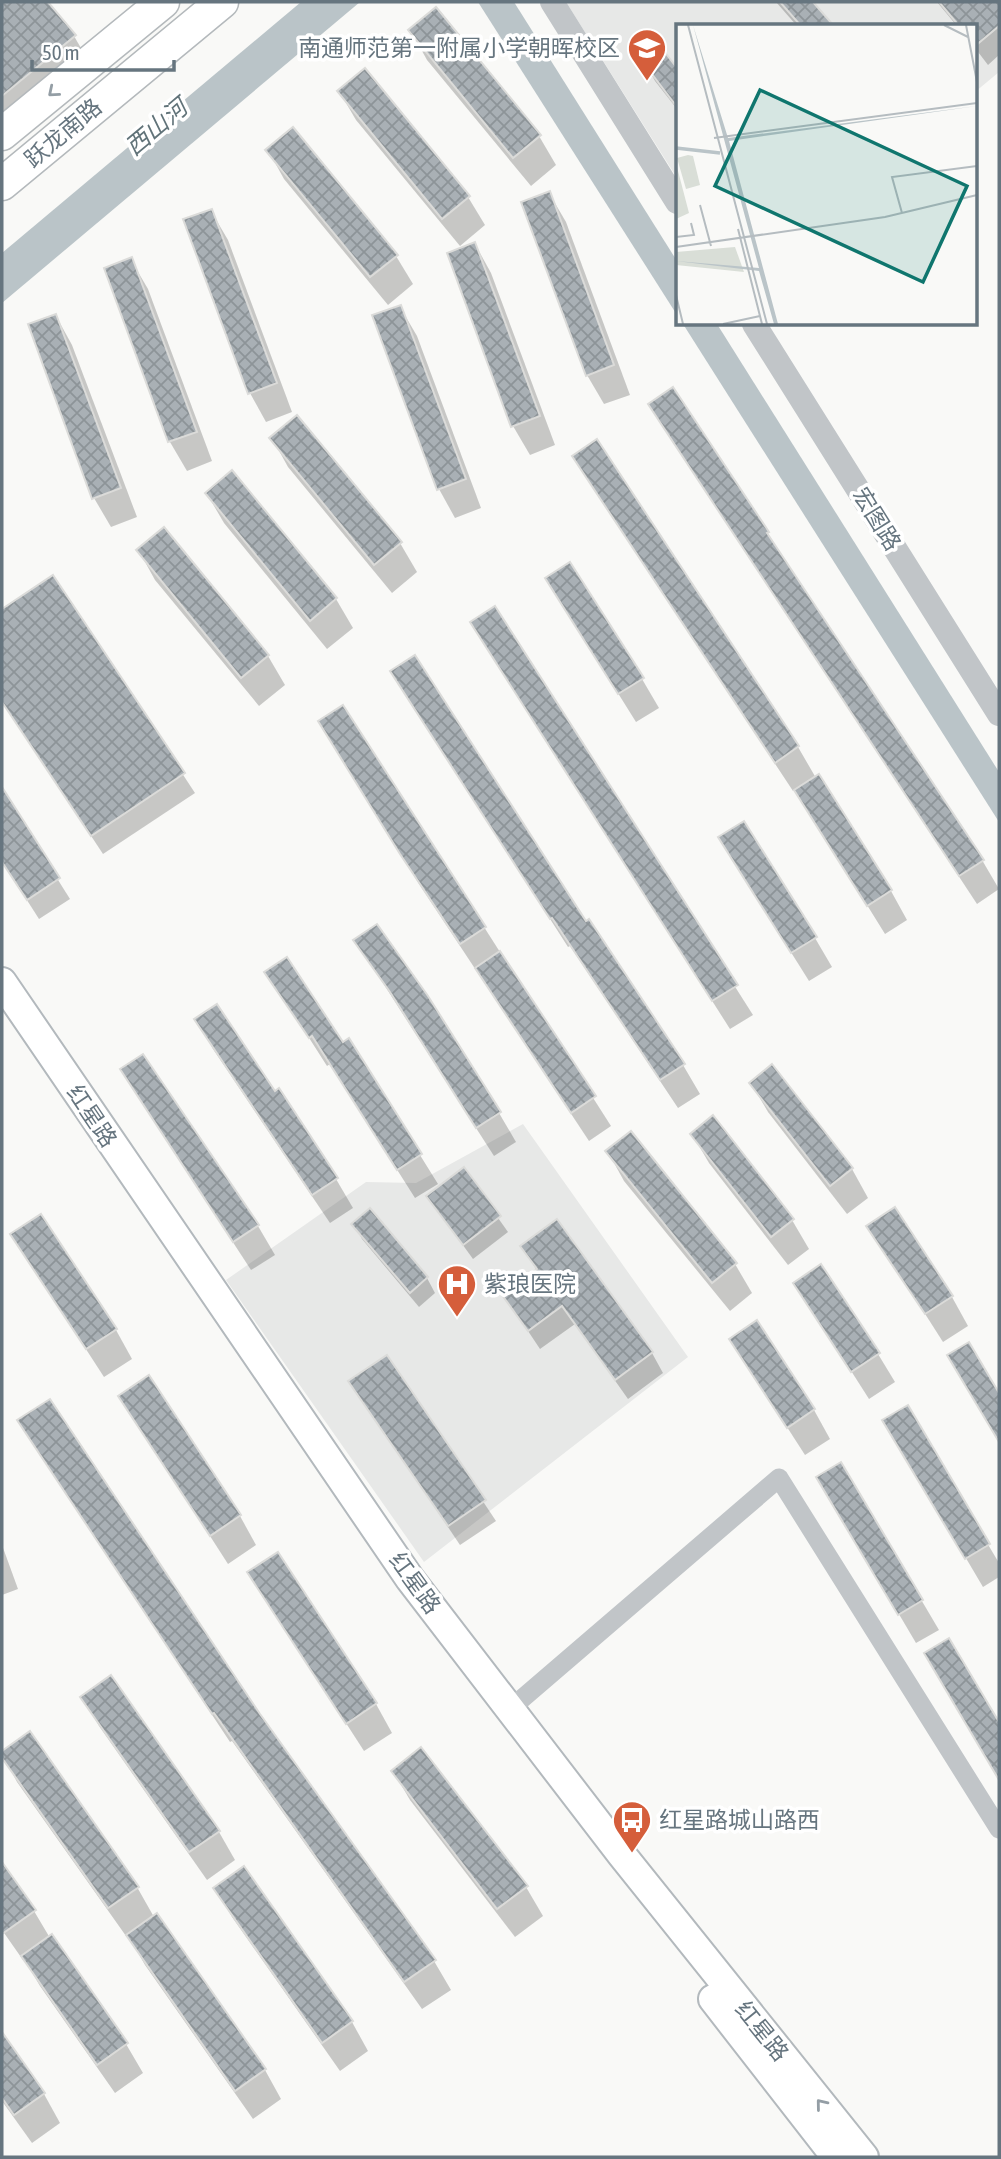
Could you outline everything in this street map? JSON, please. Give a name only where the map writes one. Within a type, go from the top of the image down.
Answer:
[{"type":"main road","name":"跃龙南路","points":[[2,134],[163,2]]},
{"type":"main road","name":"跃龙南路","points":[[2,184],[222,2]]},
{"type":"main road","name":"红星路","points":[[2,982],[410,1579],[622,1855],[864,2157]]},
{"type":"main road","name":"红星路","points":[[2,1007],[392,1586],[835,2157]]},
{"type":"street","points":[[552,2],[676,200]]},
{"type":"street","name":"宏图路","points":[[755,326],[999,714]]},
{"type":"street","points":[[510,1709],[779,1478],[999,1829]]},
{"type":"shaded area","name":"南通师范第一附属小学朝晖校区","points":[[566,2],[999,2],[999,72],[976,91],[976,24],[676,24],[676,176]]},
{"type":"shaded area","name":"紫琅医院","points":[[523,1124],[688,1357],[424,1562],[226,1280],[366,1182],[416,1183]]},
{"type":"water","name":"西山河","points":[[301,2],[360,2],[2,303],[2,253]]},
{"type":"water","points":[[478,2],[514,2],[676,259],[676,313]]},
{"type":"water","points":[[684,326],[718,326],[999,772],[999,822]]},
{"type":"building","points":[[2,2],[48,2],[76,35],[2,96]]},
{"type":"building","points":[[780,2],[813,2],[832,24],[799,24]]},
{"type":"building","points":[[939,2],[999,2],[999,26],[976,45],[976,24],[957,24]]},
{"type":"building","points":[[436,7],[541,135],[513,158],[408,30]]},
{"type":"building","points":[[660,46],[676,67],[676,106],[642,61]]},
{"type":"building","points":[[365,68],[470,196],[442,219],[337,91]]},
{"type":"building","points":[[293,127],[398,255],[370,277],[265,150]]},
{"type":"building","points":[[550,191],[614,365],[586,376],[521,202]]},
{"type":"building","points":[[212,209],[277,383],[248,394],[183,219]]},
{"type":"building","points":[[475,242],[540,416],[511,427],[447,253]]},
{"type":"building","points":[[132,257],[197,432],[168,442],[104,268]]},
{"type":"building","points":[[401,305],[466,479],[437,490],[372,315]]},
{"type":"building","points":[[56,314],[121,488],[92,499],[28,324]]},
{"type":"building","points":[[673,387],[984,860],[959,876],[648,404]]},
{"type":"building","points":[[297,415],[402,542],[374,565],[269,438]]},
{"type":"building","points":[[597,439],[799,746],[775,763],[572,456]]},
{"type":"building","points":[[232,470],[337,598],[310,621],[205,493]]},
{"type":"building","points":[[164,527],[269,655],[241,678],[136,550]]},
{"type":"building","points":[[570,562],[644,678],[618,694],[545,578]]},
{"type":"building","points":[[53,575],[185,773],[91,836],[2,702],[2,609]]},
{"type":"building","points":[[495,606],[738,985],[712,1001],[470,622]]},
{"type":"building","points":[[415,655],[586,921],[589,919],[685,1064],[660,1080],[552,918],[550,919],[390,671]]},
{"type":"building","points":[[343,705],[486,927],[460,944],[400,854],[318,721]]},
{"type":"building","points":[[819,774],[892,890],[867,906],[794,790]]},
{"type":"building","points":[[2,787],[60,878],[27,900],[2,862]]},
{"type":"building","points":[[744,821],[817,937],[791,953],[718,837]]},
{"type":"building","points":[[377,924],[428,996],[501,1112],[476,1128],[390,992],[353,940]]},
{"type":"building","points":[[500,951],[596,1096],[571,1113],[475,968]]},
{"type":"building","points":[[287,957],[343,1042],[349,1038],[422,1154],[397,1170],[312,1036],[309,1038],[264,972]]},
{"type":"building","points":[[217,1004],[275,1091],[279,1088],[338,1178],[312,1195],[194,1019]]},
{"type":"building","points":[[143,1054],[259,1225],[233,1242],[120,1069]]},
{"type":"building","points":[[772,1064],[853,1168],[830,1186],[749,1083]]},
{"type":"building","points":[[713,1115],[794,1219],[771,1237],[690,1134]]},
{"type":"building","points":[[631,1131],[737,1263],[712,1283],[605,1151]]},
{"type":"building","points":[[464,1167],[501,1216],[463,1245],[426,1196]]},
{"type":"building","points":[[895,1207],[953,1296],[925,1314],[866,1226]]},
{"type":"building","points":[[370,1208],[428,1277],[410,1293],[351,1224]]},
{"type":"building","points":[[41,1214],[117,1329],[86,1349],[10,1234]]},
{"type":"building","points":[[557,1219],[653,1352],[615,1380],[562,1306],[528,1331],[502,1295],[537,1269],[520,1246]]},
{"type":"building","points":[[821,1264],[880,1353],[851,1372],[793,1283]]},
{"type":"building","points":[[757,1320],[815,1409],[787,1428],[729,1339]]},
{"type":"building","points":[[969,1342],[999,1393],[999,1442],[947,1355]]},
{"type":"building","points":[[387,1355],[486,1500],[448,1526],[348,1381]]},
{"type":"building","points":[[149,1375],[241,1515],[210,1536],[118,1396]]},
{"type":"building","points":[[50,1399],[260,1714],[436,1960],[404,1982],[214,1713],[212,1714],[17,1420]]},
{"type":"building","points":[[908,1405],[990,1544],[965,1559],[882,1420]]},
{"type":"building","points":[[841,1462],[923,1600],[898,1615],[816,1477]]},
{"type":"building","points":[[278,1552],[377,1703],[346,1724],[247,1572]]},
{"type":"building","points":[[949,1638],[999,1722],[999,1780],[924,1653]]},
{"type":"building","points":[[111,1675],[220,1831],[189,1852],[80,1697]]},
{"type":"building","points":[[30,1731],[139,1887],[108,1908],[2,1758],[2,1751]]},
{"type":"building","points":[[421,1747],[528,1886],[497,1909],[391,1771]]},
{"type":"building","points":[[2,1862],[36,1910],[2,1934]]},
{"type":"building","points":[[244,1866],[353,2021],[322,2043],[213,1888]]},
{"type":"building","points":[[157,1913],[266,2069],[235,2091],[126,1935]]},
{"type":"building","points":[[52,1934],[128,2043],[97,2065],[21,1956]]},
{"type":"building","points":[[2,2032],[45,2093],[14,2115],[2,2098]]},
{"type":"place","name":"南通师范第一附属小学朝晖校区","points":[[647,82]]},
{"type":"place","name":"紫琅医院","points":[[457,1318]]},
{"type":"place","name":"红星路城山路西","points":[[632,1854]]}]
